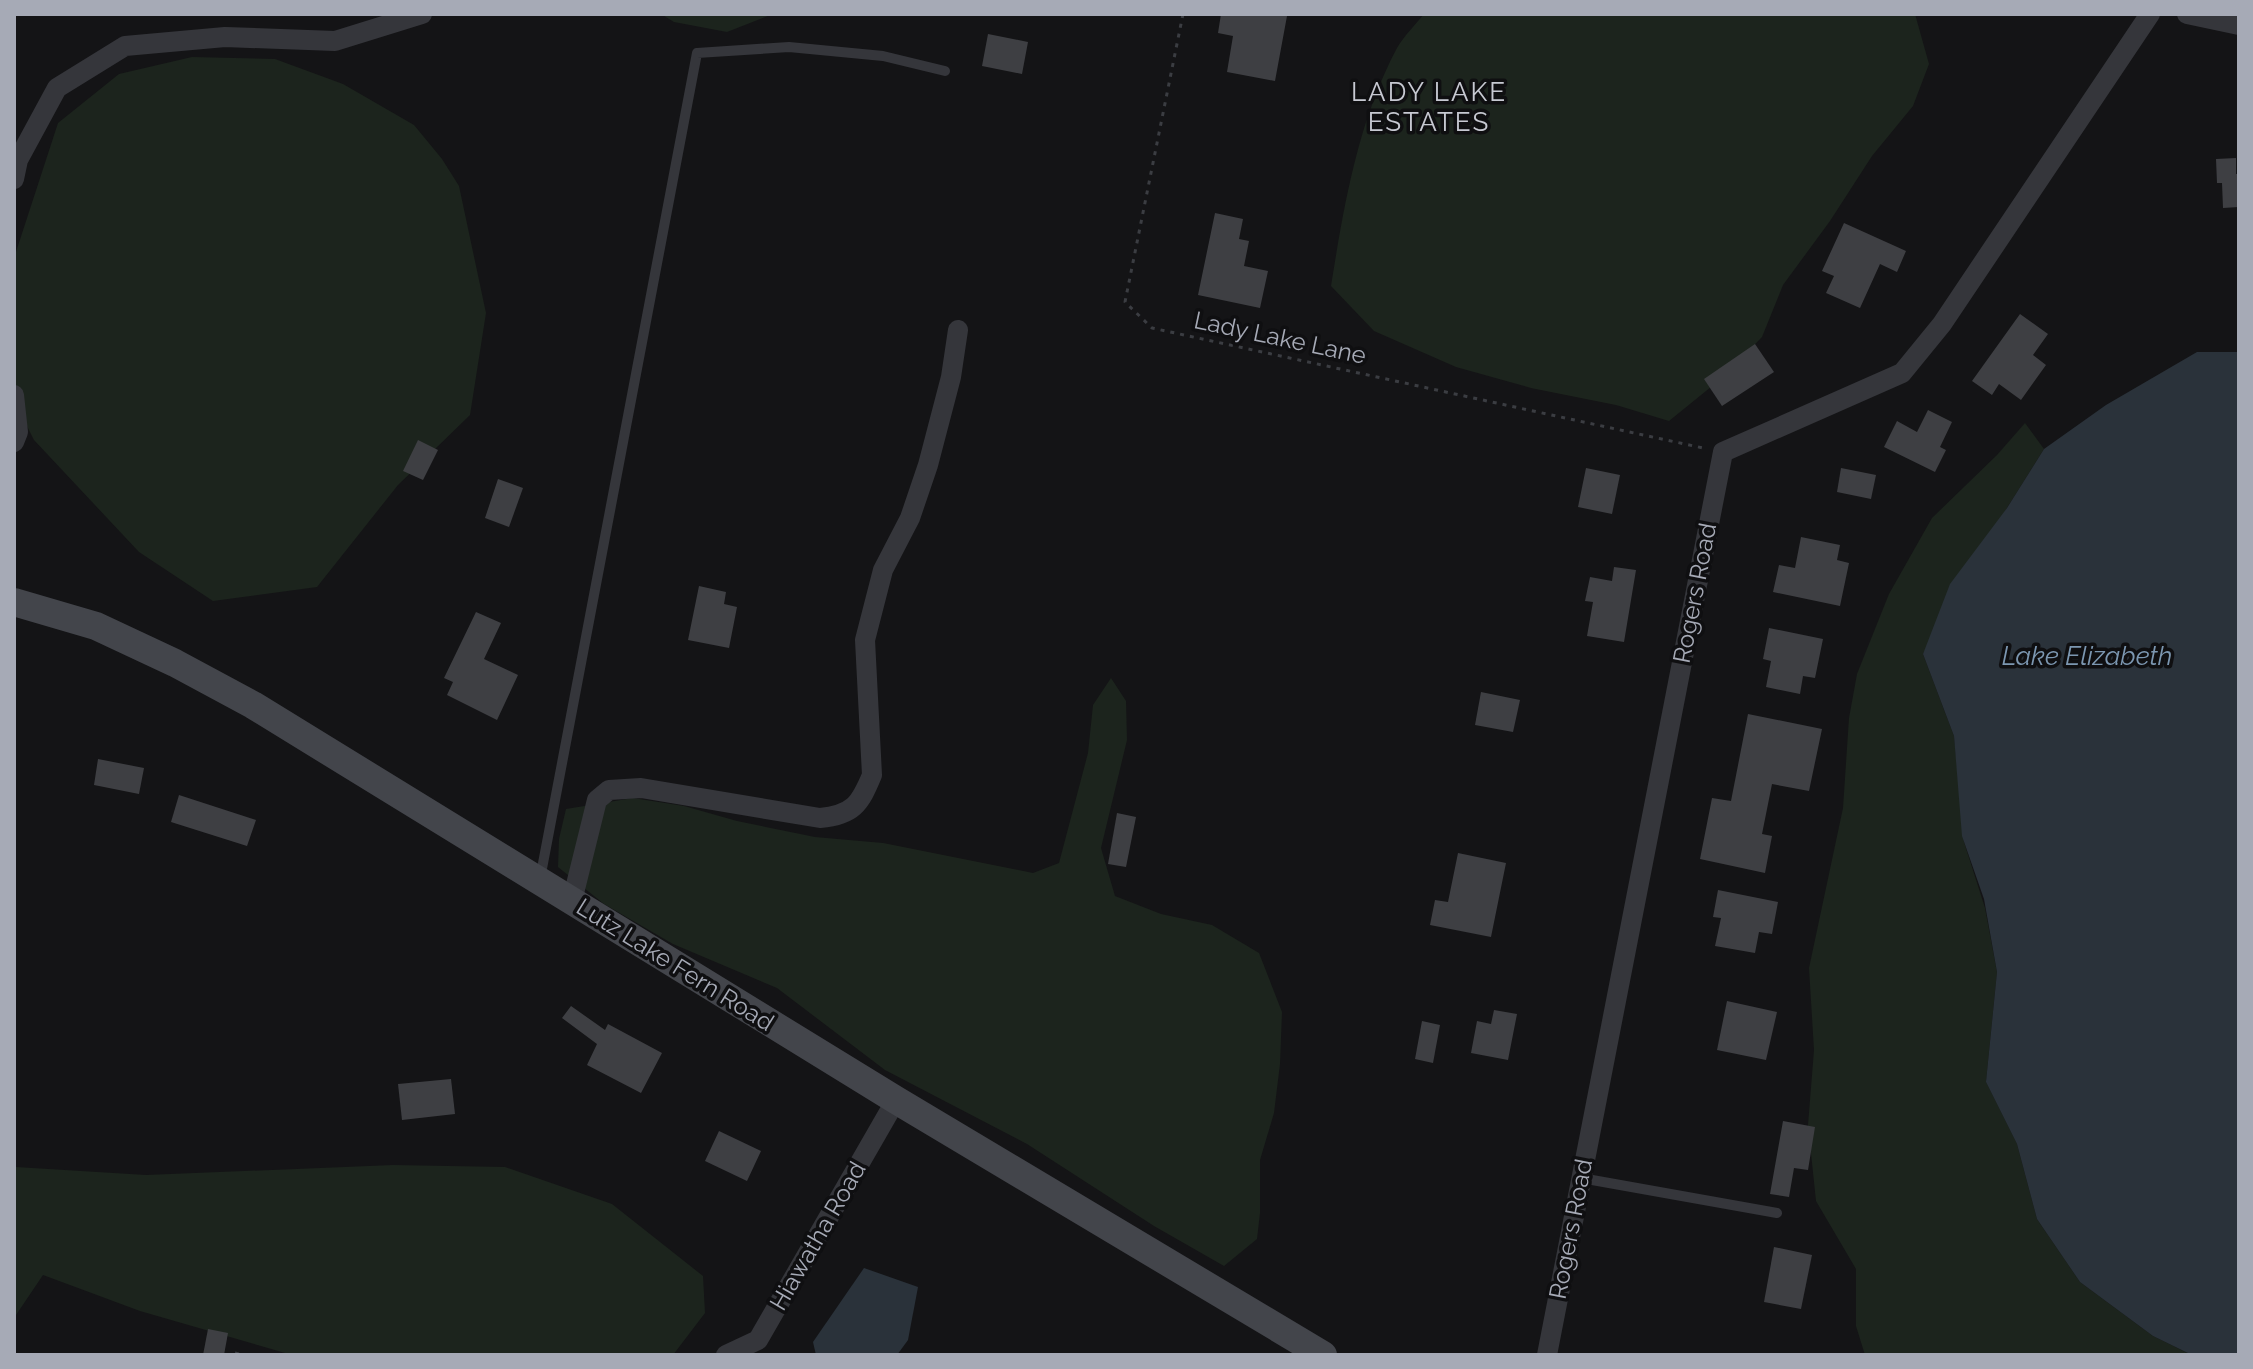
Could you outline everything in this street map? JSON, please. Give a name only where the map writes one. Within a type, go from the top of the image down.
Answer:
[{"type":"main road","name":"Lutz Lake Fern Road","points":[[14,602],[96,626],[175,663],[253,705],[489,853],[1293,1343],[1323,1355]]},
{"type":"street","points":[[1723,452],[1902,373],[1942,324],[2150,14]]},
{"type":"street","points":[[2187,14],[2239,25]]},
{"type":"street","points":[[14,179],[18,160],[57,88],[125,46],[225,37],[335,41],[420,15]]},
{"type":"street","points":[[572,901],[597,800],[609,790],[641,788],[820,818],[839,816],[853,808],[864,794],[872,775],[865,640],[883,570],[910,518],[928,465],[951,377],[958,330]]},
{"type":"street","points":[[14,395],[18,432],[14,442]]},
{"type":"street","name":"Rogers Road","points":[[1547,1355],[1723,452]]},
{"type":"street","name":"Hiawatha Road","points":[[726,1355],[758,1340],[896,1100]]},
{"type":"lane","points":[[539,881],[697,53],[789,47],[883,56],[945,71]]},
{"type":"lane","points":[[1581,1178],[1777,1213]]},
{"type":"path","name":"Lady Lake Lane","points":[[1183,14],[1125,302],[1152,328],[1723,452]]},
{"type":"path","points":[[235,1353],[244,1355]]},
{"type":"shaded area","points":[[661,14],[773,14],[727,32],[674,22]]},
{"type":"shaded area","points":[[1424,14],[1915,14],[1929,64],[1913,106],[1872,156],[1783,285],[1762,337],[1722,378],[1669,421],[1616,405],[1531,388],[1456,367],[1374,331],[1331,286],[1347,194],[1362,134],[1397,48]]},
{"type":"shaded area","points":[[192,57],[275,59],[343,84],[414,125],[459,186],[486,313],[470,415],[398,485],[317,587],[213,601],[139,552],[34,440],[14,400],[14,258],[58,123],[119,74]]},
{"type":"shaded area","points":[[2025,423],[2044,449],[1923,654],[1954,736],[1964,842],[1985,908],[1997,972],[1986,1082],[2017,1144],[2037,1219],[2080,1282],[2153,1336],[2192,1355],[1865,1355],[1856,1326],[1856,1269],[1816,1201],[1808,1125],[1814,1050],[1809,968],[1843,808],[1849,718],[1857,674],[1889,594],[1932,518]]},
{"type":"shaded area","points":[[1111,678],[1126,701],[1127,740],[1101,848],[1115,896],[1161,914],[1212,925],[1259,953],[1282,1012],[1274,1113],[1260,1160],[1257,1239],[1224,1266],[1154,1226],[1027,1144],[885,1070],[777,988],[673,944],[604,904],[558,867],[559,839],[566,809],[633,798],[684,806],[815,837],[883,843],[1033,873],[1059,863],[1088,753],[1093,705]]},
{"type":"shaded area","points":[[393,1165],[505,1167],[612,1204],[703,1276],[705,1313],[673,1355],[292,1355],[140,1311],[43,1275],[14,1318],[16,1167],[146,1175]]},
{"type":"water","name":"Lake Elizabeth","points":[[2197,352],[2239,352],[2239,1355],[2192,1355],[2153,1336],[2080,1282],[2037,1219],[2017,1144],[1986,1082],[1997,972],[1984,899],[1962,836],[1954,736],[1923,654],[1950,584],[2007,508],[2044,449],[2106,405]]},
{"type":"water","points":[[864,1268],[918,1287],[908,1340],[897,1355],[816,1355],[813,1342]]},
{"type":"building","points":[[1221,14],[1287,16],[1275,81],[1227,72],[1233,36],[1218,33]]},
{"type":"building","points":[[988,34],[1028,42],[1022,74],[982,66]]},
{"type":"building","points":[[2236,158],[2239,207],[2223,208],[2222,183],[2217,183],[2216,159]]},
{"type":"building","points":[[1215,213],[1243,219],[1239,239],[1249,241],[1244,266],[1268,271],[1260,308],[1198,295]]},
{"type":"building","points":[[1844,223],[1906,251],[1897,272],[1880,264],[1860,308],[1826,293],[1834,276],[1822,271]]},
{"type":"building","points":[[2020,314],[2048,334],[2033,355],[2046,365],[2021,400],[1999,384],[1992,395],[1972,381]]},
{"type":"building","points":[[1755,344],[1774,372],[1722,406],[1704,379]]},
{"type":"building","points":[[1928,410],[1952,422],[1940,447],[1946,450],[1935,472],[1884,447],[1897,421],[1917,432]]},
{"type":"building","points":[[418,440],[438,450],[423,480],[403,471]]},
{"type":"building","points":[[1586,468],[1620,475],[1612,514],[1578,507]]},
{"type":"building","points":[[1841,468],[1876,475],[1871,499],[1837,492]]},
{"type":"building","points":[[498,479],[523,488],[509,527],[485,518]]},
{"type":"building","points":[[1801,537],[1840,545],[1837,560],[1849,563],[1840,606],[1773,592],[1779,565],[1795,568]]},
{"type":"building","points":[[1614,567],[1636,570],[1624,642],[1587,636],[1593,602],[1585,601],[1590,577],[1612,581]]},
{"type":"building","points":[[699,586],[726,592],[724,604],[737,607],[729,648],[688,640]]},
{"type":"building","points":[[476,612],[501,623],[484,659],[518,675],[497,720],[447,695],[453,682],[444,678]]},
{"type":"building","points":[[1769,628],[1823,639],[1815,678],[1803,676],[1800,694],[1766,687],[1771,661],[1763,659]]},
{"type":"building","points":[[1481,692],[1520,700],[1513,732],[1475,725]]},
{"type":"building","points":[[1748,714],[1822,729],[1809,791],[1772,784],[1762,834],[1772,836],[1765,873],[1700,859],[1712,798],[1731,801]]},
{"type":"building","points":[[98,759],[144,768],[139,794],[94,785]]},
{"type":"building","points":[[179,795],[256,820],[247,846],[171,822]]},
{"type":"building","points":[[1117,813],[1136,817],[1126,867],[1108,864]]},
{"type":"building","points":[[1458,853],[1506,863],[1491,937],[1430,925],[1435,900],[1448,902]]},
{"type":"building","points":[[1718,890],[1778,902],[1772,934],[1759,932],[1755,953],[1715,946],[1721,918],[1713,917]]},
{"type":"building","points":[[1727,1001],[1777,1012],[1766,1060],[1717,1050]]},
{"type":"building","points":[[571,1006],[605,1030],[608,1024],[662,1053],[641,1093],[587,1065],[597,1044],[562,1018]]},
{"type":"building","points":[[1494,1010],[1517,1014],[1508,1060],[1471,1053],[1477,1021],[1491,1024]]},
{"type":"building","points":[[1422,1021],[1440,1025],[1433,1063],[1415,1059]]},
{"type":"building","points":[[451,1079],[455,1114],[402,1120],[398,1084]]},
{"type":"building","points":[[1783,1121],[1815,1127],[1808,1170],[1794,1168],[1789,1197],[1770,1194]]},
{"type":"building","points":[[719,1131],[761,1151],[747,1181],[705,1161]]},
{"type":"building","points":[[1774,1247],[1812,1255],[1801,1309],[1764,1302]]},
{"type":"building","points":[[208,1329],[228,1333],[224,1355],[203,1355]]},
{"type":"district","name":"LADY LAKE ESTATES","points":[[1429,107]]}]
